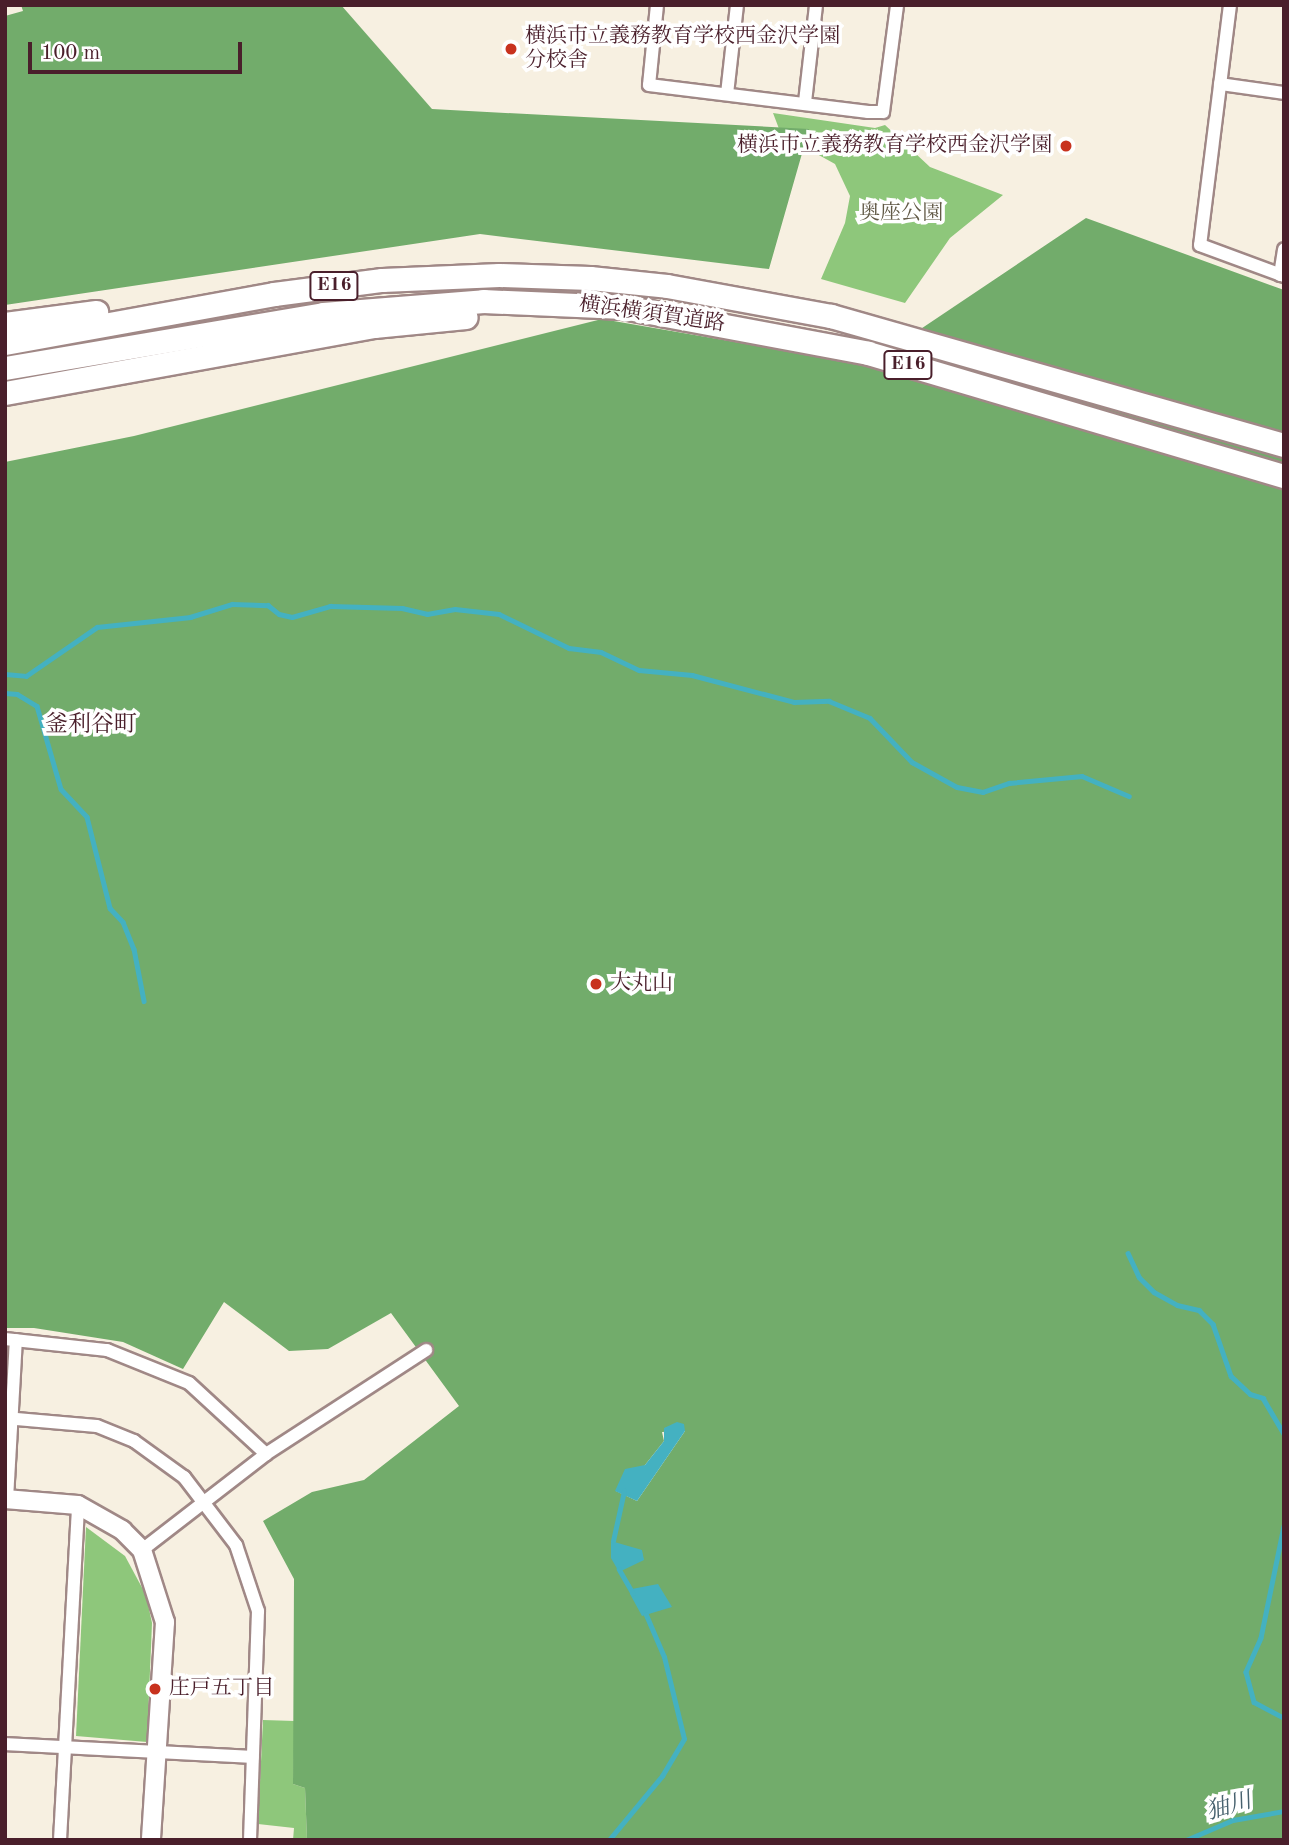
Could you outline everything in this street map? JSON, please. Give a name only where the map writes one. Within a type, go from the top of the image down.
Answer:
[{"type":"highway","name":"E16","points":[[5,324],[353,273],[499,275]]},
{"type":"highway","name":"横浜横須賀道路","points":[[5,344],[274,294],[382,281],[499,275],[667,286],[831,316],[1284,445]]},
{"type":"highway","name":"横浜横須賀道路","points":[[5,368],[323,314],[483,302],[623,307],[867,353],[1284,476]]},
{"type":"highway","name":"E16","points":[[5,393],[374,326],[623,307]]},
{"type":"street","points":[[657,5],[649,85],[883,111],[897,5]]},
{"type":"street","points":[[727,94],[737,5]]},
{"type":"street","points":[[805,102],[816,5]]},
{"type":"street","points":[[1230,5],[1200,245],[1282,276],[1284,249]]},
{"type":"street","points":[[1220,84],[1284,93]]},
{"type":"street","points":[[151,1840],[165,1622],[142,1550],[122,1530],[78,1506],[6,1499],[10,1339],[107,1350],[189,1383],[267,1454]]},
{"type":"street","points":[[142,1550],[267,1454],[426,1350]]},
{"type":"street","points":[[8,1418],[97,1426],[134,1441],[184,1477],[206,1500],[236,1545],[258,1611],[250,1840]]},
{"type":"street","points":[[60,1840],[78,1506]]},
{"type":"street","points":[[5,1744],[253,1757]]},
{"type":"green space","points":[[21,5],[341,5],[432,109],[809,129],[769,269],[480,234],[5,305],[5,16],[23,11]]},
{"type":"green space","name":"奥座公園","points":[[773,113],[875,128],[885,125],[930,167],[1003,195],[950,238],[905,303],[821,279],[845,223],[850,196],[835,164],[781,134]]},
{"type":"green space","points":[[1086,218],[1284,290],[1284,1840],[307,1840],[305,1788],[293,1784],[294,1579],[263,1521],[312,1492],[364,1480],[459,1406],[391,1313],[328,1349],[289,1351],[224,1302],[183,1369],[123,1342],[34,1328],[5,1328],[5,462],[134,436],[602,319],[867,365]],"holes":[[[685,1431],[637,1501],[616,1491],[645,1465],[664,1441],[662,1432]]]},
{"type":"green space","points":[[86,1527],[125,1556],[146,1595],[152,1623],[147,1742],[76,1736]]},
{"type":"green space","points":[[263,1720],[295,1721],[293,1784],[305,1788],[307,1840],[293,1840],[294,1828],[258,1824]]},
{"type":"water","points":[[677,1422],[684,1424],[685,1431],[637,1501],[615,1491],[625,1469],[645,1465],[664,1441],[664,1428]]},
{"type":"water","points":[[611,1541],[642,1550],[644,1560],[619,1572],[611,1558]]},
{"type":"water","points":[[658,1584],[672,1607],[642,1616],[630,1594],[632,1589]]},
{"type":"waterway","points":[[5,674],[26,676],[97,627],[190,617],[232,604],[268,605],[279,614],[292,617],[330,606],[402,608],[427,614],[455,609],[499,614],[569,648],[601,652],[639,670],[692,675],[794,702],[829,701],[870,718],[912,762],[957,787],[983,792],[1009,783],[1082,776],[1129,796]]},
{"type":"waterway","points":[[5,693],[17,694],[37,706],[61,789],[87,817],[110,908],[123,922],[134,949],[144,1001]]},
{"type":"waterway","points":[[1128,1253],[1139,1277],[1154,1292],[1177,1305],[1199,1310],[1213,1324],[1231,1376],[1250,1394],[1263,1398],[1284,1434]]},
{"type":"waterway","points":[[613,1541],[624,1491]]},
{"type":"waterway","points":[[1284,1526],[1261,1638],[1246,1672],[1254,1702],[1284,1718]]},
{"type":"waterway","points":[[619,1569],[633,1593]]},
{"type":"waterway","points":[[609,1840],[662,1776],[684,1739],[664,1657],[646,1615]]},
{"type":"waterway","name":"㹨川","points":[[1186,1840],[1233,1820],[1284,1811]]},
{"type":"place","name":"横浜市立義務教育学校西金沢学園 分校舎","points":[[511,49]]},
{"type":"place","name":"横浜市立義務教育学校西金沢学園","points":[[1066,146]]},
{"type":"place","name":"大丸山","points":[[596,984]]},
{"type":"place","name":"庄戸五丁目","points":[[155,1689]]},
{"type":"district","name":"釜利谷町","points":[[91,725]]}]
